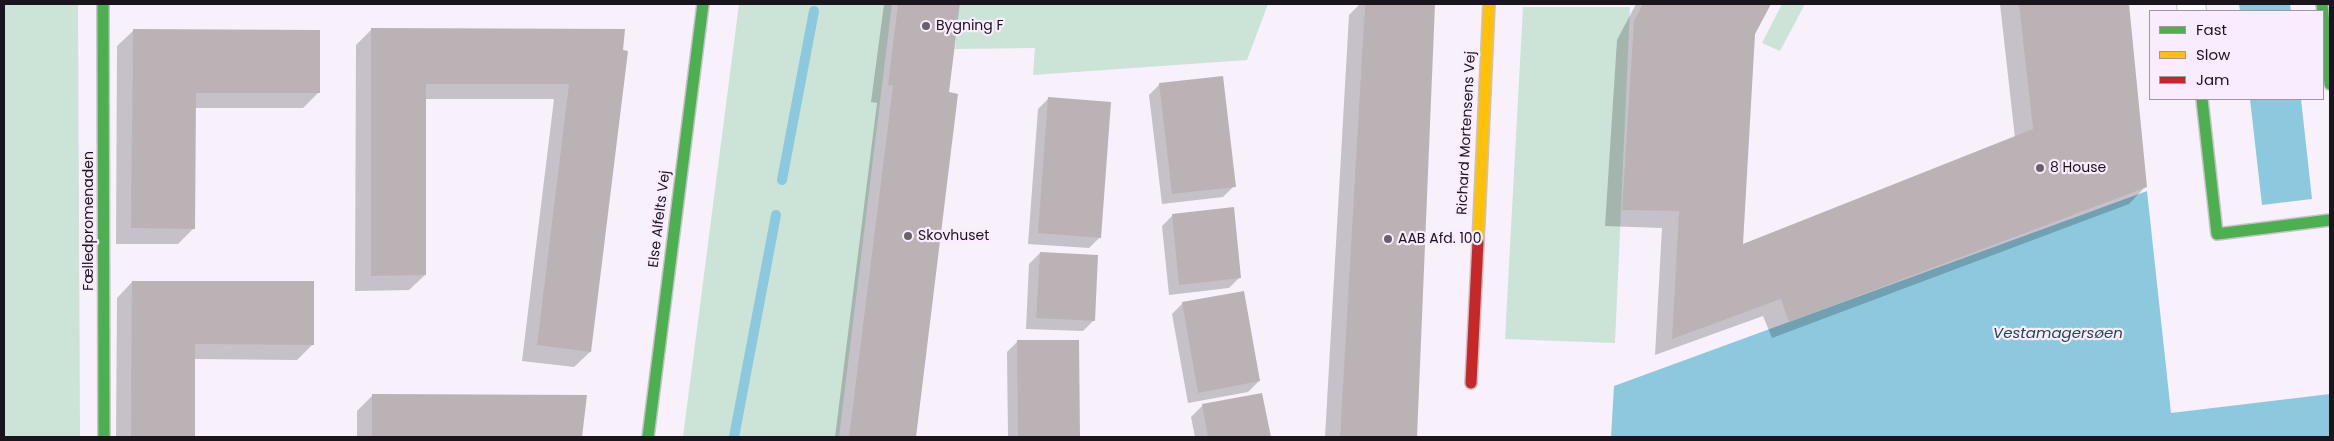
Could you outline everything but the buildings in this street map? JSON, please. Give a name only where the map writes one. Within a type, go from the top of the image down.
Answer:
[{"type":"street","name":"Fælledpromenaden","points":[[103,4],[104,437]]},
{"type":"street","name":"Else Alfelts Vej","points":[[648,437],[703,4]]},
{"type":"street","name":"Richard Mortensens Vej","points":[[1470,383],[1489,4]]},
{"type":"street","points":[[2324,24],[2330,84]]},
{"type":"street","points":[[2202,100],[2217,234],[2330,220]]},
{"type":"green space","points":[[4,4],[78,4],[80,437],[4,437]]},
{"type":"green space","points":[[739,4],[892,4],[839,437],[683,437]]},
{"type":"green space","points":[[960,4],[1268,4],[1247,60],[1033,75],[1035,48],[955,49]]},
{"type":"green space","points":[[1782,4],[1805,4],[1780,51],[1762,43]]},
{"type":"green space","points":[[1523,7],[1630,7],[1615,343],[1505,339]]},
{"type":"water","points":[[2239,4],[2290,4],[2291,10],[2240,10]]},
{"type":"water","points":[[2250,100],[2301,100],[2312,199],[2262,205]]},
{"type":"water","name":"Vestamagersøen","points":[[2147,191],[2171,413],[2330,394],[2330,437],[1611,437],[1614,386]]},
{"type":"waterway","points":[[782,180],[814,11]]},
{"type":"waterway","points":[[734,437],[776,215]]},
{"type":"traffic: fast","points":[[103,4],[104,437]]},
{"type":"traffic: fast","points":[[648,437],[703,4]]},
{"type":"traffic: fast","points":[[2322,4],[2323,10]]},
{"type":"traffic: fast","points":[[2324,24],[2330,84]]},
{"type":"traffic: fast","points":[[2202,100],[2217,234],[2330,220]]},
{"type":"traffic: slow","points":[[1478,242],[1489,4]]},
{"type":"traffic: jam","points":[[1471,383],[1478,242]]},
{"type":"place","name":"Bygning F","points":[[926,26]]},
{"type":"place","name":"8 House","points":[[2040,168]]},
{"type":"place","name":"Skovhuset","points":[[908,236]]},
{"type":"place","name":"AAB Afd. 100","points":[[1388,239]]}]
